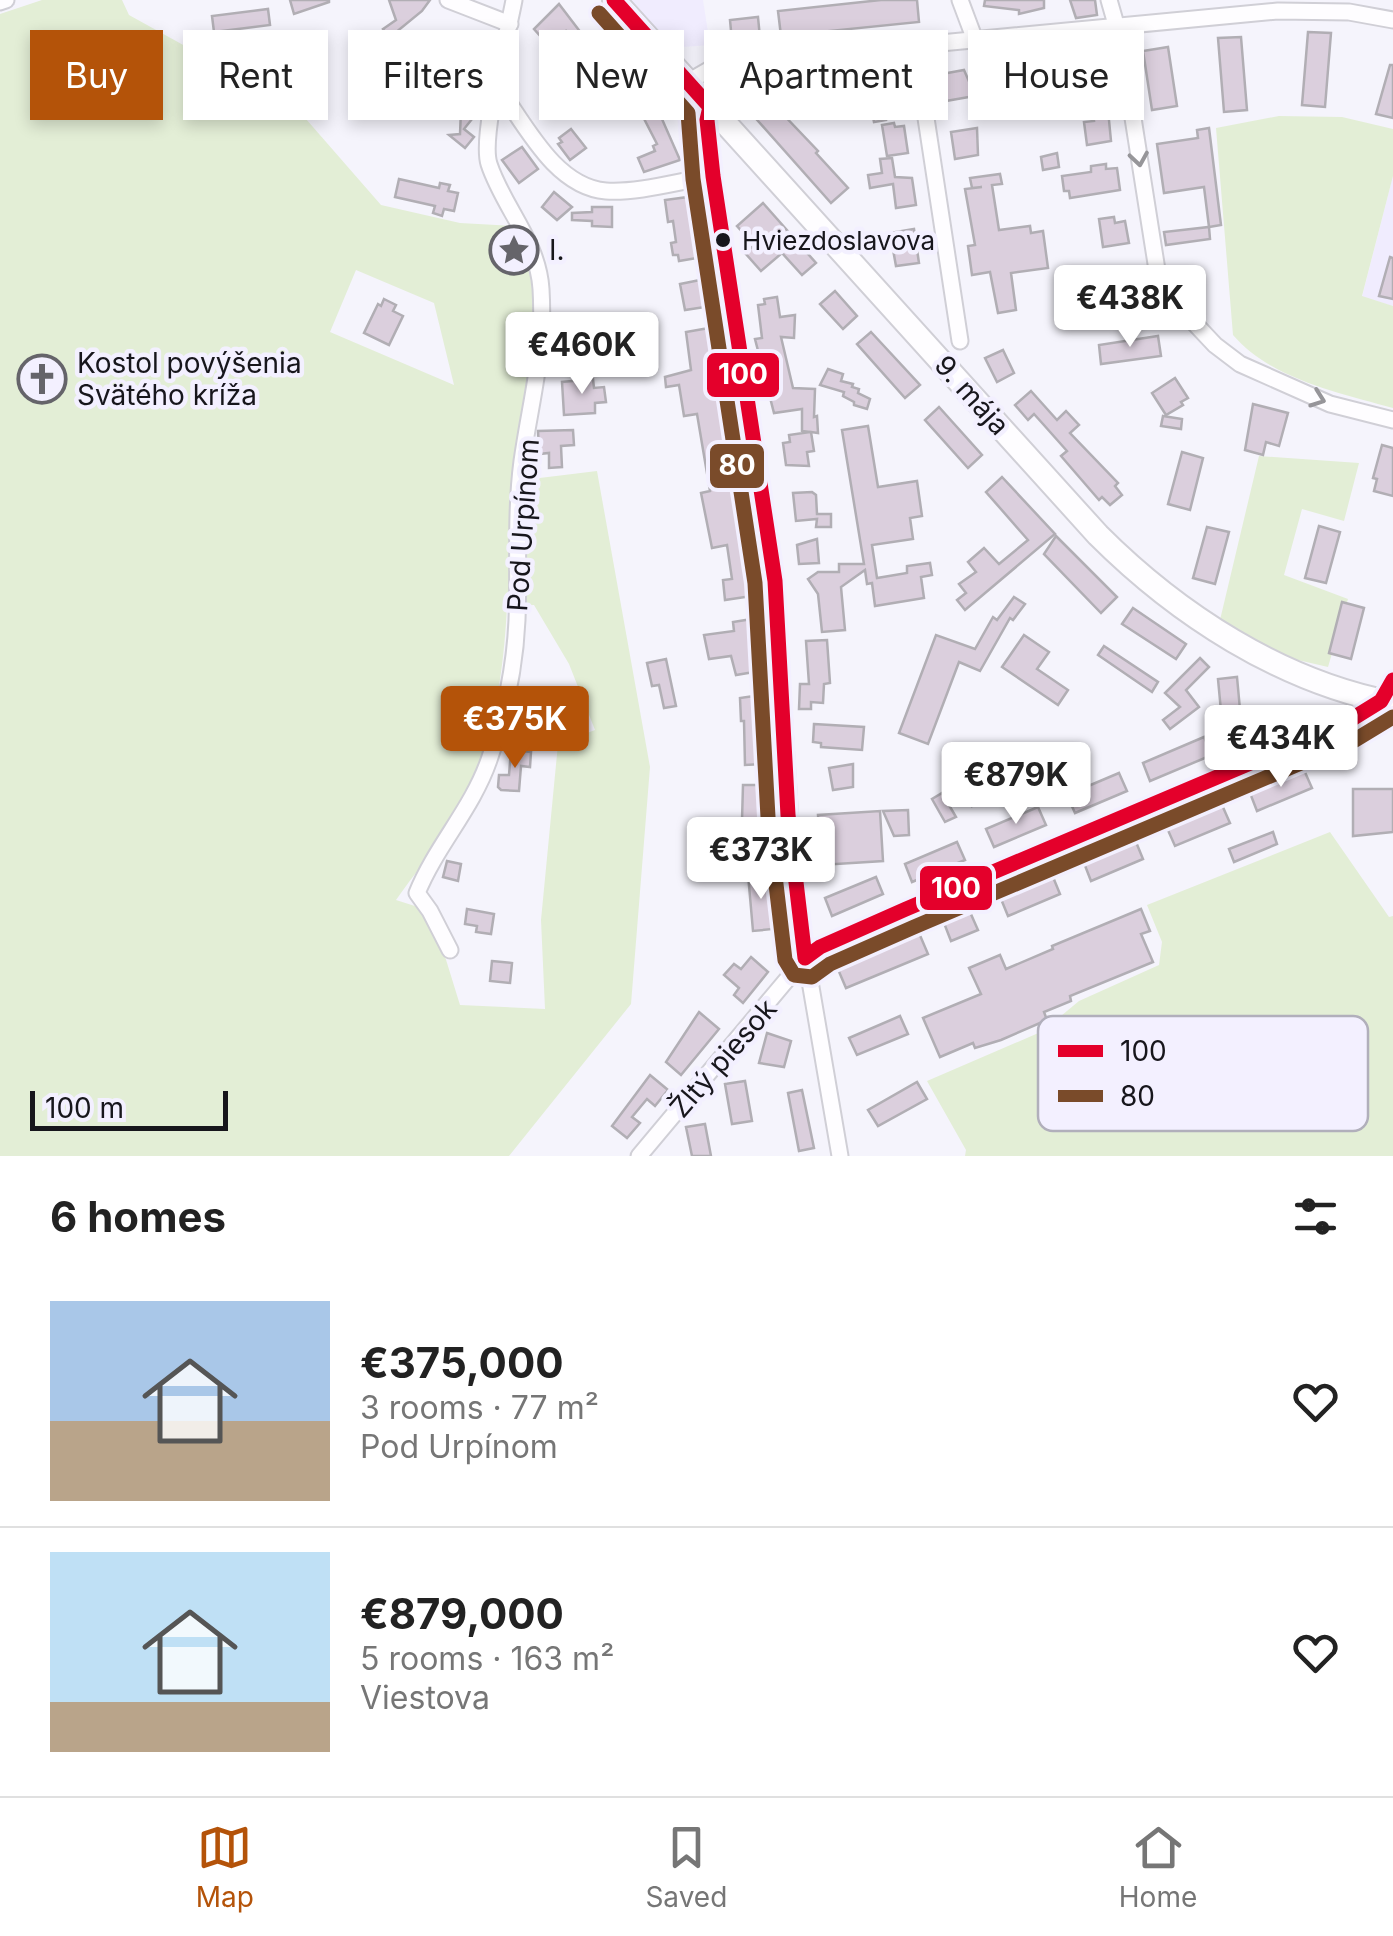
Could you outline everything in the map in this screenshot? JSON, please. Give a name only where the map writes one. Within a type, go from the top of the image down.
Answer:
[{"type":"main road","name":"9. mája","points":[[614,0],[704,99]]},
{"type":"main road","name":"9. mája","points":[[723,120],[1098,535],[1142,578],[1208,624],[1290,670],[1387,702]]},
{"type":"main road","points":[[1387,702],[1393,680]]},
{"type":"street","points":[[448,0],[510,24]]},
{"type":"street","name":"Pod Urpínom","points":[[509,30],[514,0]]},
{"type":"street","points":[[960,0],[971,30]]},
{"type":"street","points":[[1109,0],[1118,28],[1157,270],[1183,310],[1240,364],[1330,404],[1393,420]]},
{"type":"street","points":[[1094,30],[1276,6],[1393,20]]},
{"type":"street","points":[[688,82],[704,73]]},
{"type":"street","points":[[519,116],[555,164],[587,186],[619,190],[713,176]]},
{"type":"street","name":"Pod Urpínom","points":[[450,950],[417,893],[428,866],[474,794],[500,721],[515,640],[522,461],[542,346],[538,268],[523,229],[494,176],[487,154],[491,120]]},
{"type":"street","points":[[707,120],[774,582],[788,816],[805,958],[840,1156]]},
{"type":"street","points":[[926,120],[960,341]]},
{"type":"street","points":[[805,958],[820,947],[906,909],[1387,702]]},
{"type":"street","name":"Žltý piesok","points":[[639,1156],[805,958]]},
{"type":"shaded area","points":[[627,0],[703,0],[708,30],[704,30],[704,45],[684,47],[684,30],[653,30]]},
{"type":"shaded area","points":[[1393,176],[1393,306],[1362,297]]},
{"type":"green space","points":[[42,0],[122,0],[129,15],[156,30],[30,30],[30,120],[163,120],[163,34],[183,45],[183,120],[307,120],[381,205],[460,223],[517,226],[527,257],[534,321],[515,481],[597,471],[650,767],[631,1004],[509,1156],[0,1156],[0,14]],"holes":[[[356,270],[434,303],[454,385],[330,332]],[[534,605],[569,664],[595,730],[558,744],[541,920],[545,1009],[460,1005],[443,950],[418,907],[396,900],[454,818],[479,768],[497,699],[507,606]]]},
{"type":"green space","points":[[1279,116],[1342,117],[1393,129],[1393,176],[1362,296],[1393,306],[1393,408],[1286,373],[1266,363],[1233,335],[1216,128]]},
{"type":"green space","points":[[1259,456],[1359,463],[1344,521],[1302,509],[1284,575],[1348,599],[1328,667],[1289,658],[1220,620]]},
{"type":"green space","points":[[1330,832],[1389,917],[1393,916],[1393,1156],[965,1156],[966,1150],[927,1081],[1038,1033],[1038,1131],[1368,1131],[1368,1016],[1061,1016],[1079,1001],[1159,965],[1162,942],[1147,905]]},
{"type":"building","points":[[290,0],[329,0],[329,2],[294,14]]},
{"type":"building","points":[[389,0],[430,0],[399,30],[384,30],[396,20]]},
{"type":"building","points":[[917,0],[919,22],[840,30],[780,30],[778,11]]},
{"type":"building","points":[[985,0],[1044,0],[1044,8],[1019,14],[1019,10],[984,6]]},
{"type":"building","points":[[1070,0],[1095,0],[1097,15],[1076,18]]},
{"type":"building","points":[[559,4],[579,30],[539,30],[539,35],[534,29]]},
{"type":"building","points":[[268,9],[270,25],[214,30],[212,16]]},
{"type":"building","points":[[758,17],[759,30],[731,30],[730,20]]},
{"type":"building","points":[[1308,32],[1331,33],[1325,107],[1302,105]]},
{"type":"building","points":[[1241,37],[1247,110],[1224,112],[1218,38]]},
{"type":"building","points":[[1168,47],[1177,106],[1152,110],[1144,51]]},
{"type":"building","points":[[1393,65],[1393,118],[1376,114]]},
{"type":"building","points":[[964,70],[968,97],[948,101],[948,73]]},
{"type":"building","points":[[461,120],[471,120],[464,129],[474,137],[465,148],[449,135],[460,134]]},
{"type":"building","points":[[645,120],[662,120],[680,160],[644,172],[638,158],[655,151],[653,146],[657,144]]},
{"type":"building","points":[[757,120],[788,120],[818,151],[848,188],[831,203]]},
{"type":"building","points":[[1109,120],[1111,141],[1087,145],[1084,122]]},
{"type":"building","points":[[894,123],[895,127],[904,126],[908,153],[887,156],[882,125]]},
{"type":"building","points":[[977,128],[978,155],[955,159],[951,132]]},
{"type":"building","points":[[1209,128],[1221,225],[1209,227],[1204,187],[1164,193],[1157,144],[1198,138],[1197,130]]},
{"type":"building","points":[[571,129],[586,148],[570,160],[558,144],[562,142],[559,138]]},
{"type":"building","points":[[522,147],[538,169],[519,183],[502,160]]},
{"type":"building","points":[[1057,153],[1059,167],[1043,170],[1041,157]]},
{"type":"building","points":[[892,158],[895,177],[912,178],[916,205],[896,208],[893,184],[870,188],[868,175],[882,173],[880,159]]},
{"type":"building","points":[[1106,164],[1106,169],[1117,168],[1120,190],[1070,198],[1069,191],[1064,191],[1062,176],[1091,172],[1091,166]]},
{"type":"building","points":[[1000,174],[1002,184],[992,185],[999,230],[1030,226],[1031,233],[1043,231],[1048,268],[1011,273],[1016,310],[998,313],[990,272],[972,275],[968,246],[975,245],[965,189],[982,187],[972,188],[970,178]]},
{"type":"building","points":[[399,179],[439,188],[440,183],[450,185],[448,191],[458,193],[454,211],[444,209],[442,216],[433,213],[435,206],[395,197]]},
{"type":"building","points":[[554,192],[572,207],[557,220],[542,207]]},
{"type":"building","points":[[688,197],[697,258],[679,261],[678,255],[673,255],[673,221],[668,222],[665,200]]},
{"type":"building","points":[[763,203],[816,263],[802,275],[782,253],[761,271],[745,253],[754,245],[737,226]]},
{"type":"building","points":[[592,207],[612,207],[612,227],[572,220],[572,213],[592,212]]},
{"type":"building","points":[[1114,217],[1115,223],[1125,221],[1129,243],[1103,247],[1099,219]]},
{"type":"building","points":[[1209,227],[1210,239],[1166,245],[1164,232]]},
{"type":"building","points":[[914,229],[919,263],[896,266],[890,233]]},
{"type":"building","points":[[1390,257],[1393,258],[1393,299],[1379,296]]},
{"type":"building","points":[[700,280],[705,307],[685,310],[680,284]]},
{"type":"building","points":[[1134,280],[1137,299],[1078,308],[1075,289]]},
{"type":"building","points":[[1064,283],[1073,293],[1058,305],[1056,289]]},
{"type":"building","points":[[835,291],[857,316],[843,329],[820,304]]},
{"type":"building","points":[[777,297],[780,317],[795,315],[794,338],[781,337],[793,388],[815,389],[818,433],[811,432],[814,451],[807,452],[809,466],[786,465],[783,443],[790,442],[789,435],[810,432],[802,431],[802,409],[774,413],[755,339],[762,338],[758,305],[765,304],[764,299]]},
{"type":"building","points":[[384,299],[396,305],[393,311],[403,316],[389,345],[364,333]]},
{"type":"building","points":[[709,328],[739,526],[746,525],[756,570],[749,571],[752,596],[725,600],[723,580],[732,579],[727,545],[712,548],[701,493],[710,491],[697,414],[684,416],[679,385],[666,387],[665,377],[691,370],[686,332]]},
{"type":"building","points":[[871,332],[920,385],[905,398],[857,344]]},
{"type":"building","points":[[1158,336],[1161,356],[1101,364],[1099,345]]},
{"type":"building","points":[[1003,350],[1014,373],[997,382],[985,358]]},
{"type":"building","name":"Kostol povýšenia Svätého kríža","points":[[46,368],[52,371],[51,393],[33,382],[34,374]]},
{"type":"building","points":[[828,369],[843,374],[841,381],[853,384],[858,393],[870,399],[867,409],[854,405],[843,396],[844,392],[820,385]]},
{"type":"building","points":[[1175,378],[1188,398],[1166,415],[1152,393]]},
{"type":"building","points":[[593,379],[594,388],[604,387],[606,402],[595,403],[595,413],[564,415],[562,382]]},
{"type":"building","points":[[1031,391],[1057,420],[1066,411],[1079,425],[1070,433],[1118,483],[1115,486],[1122,495],[1110,505],[1102,497],[1099,500],[1061,456],[1067,451],[1034,414],[1028,420],[1015,405]]},
{"type":"building","points":[[1253,404],[1288,413],[1279,446],[1266,442],[1263,455],[1245,450]]},
{"type":"building","points":[[939,407],[982,455],[968,468],[925,420]]},
{"type":"building","points":[[1163,416],[1182,419],[1181,429],[1161,426]]},
{"type":"building","points":[[868,426],[878,487],[917,481],[922,516],[910,518],[913,539],[872,545],[877,578],[907,573],[907,566],[930,563],[932,575],[921,577],[924,598],[875,606],[872,583],[867,584],[865,570],[841,587],[845,630],[822,632],[818,594],[808,579],[818,572],[839,572],[839,564],[864,564],[842,430]]},
{"type":"building","points":[[573,430],[574,445],[561,446],[562,467],[549,468],[549,453],[539,454],[538,431]]},
{"type":"building","points":[[1382,445],[1393,448],[1393,496],[1374,491],[1377,479],[1373,478]]},
{"type":"building","points":[[1182,452],[1203,458],[1190,510],[1168,504]]},
{"type":"building","points":[[1002,477],[1055,534],[965,610],[957,600],[966,593],[959,584],[976,572],[968,562],[984,548],[999,564],[1028,540],[986,492]]},
{"type":"building","points":[[793,493],[816,495],[817,514],[831,514],[831,527],[816,527],[817,519],[796,521]]},
{"type":"building","points":[[1319,526],[1340,532],[1326,583],[1305,578]]},
{"type":"building","points":[[1207,527],[1229,532],[1215,584],[1193,578]]},
{"type":"building","points":[[1056,536],[1117,597],[1101,613],[1044,554]]},
{"type":"building","points":[[817,539],[819,563],[799,564],[797,545]]},
{"type":"building","points":[[1014,597],[1025,604],[1013,620],[1010,618],[980,671],[959,662],[928,744],[899,733],[936,635],[975,649],[993,617],[997,620]]},
{"type":"building","points":[[1342,602],[1364,608],[1351,659],[1329,653]]},
{"type":"building","points":[[1133,608],[1186,644],[1176,659],[1122,624]]},
{"type":"building","points":[[752,619],[760,671],[736,675],[731,656],[709,659],[704,635],[734,631],[733,622]]},
{"type":"building","points":[[1024,635],[1049,652],[1037,669],[1068,690],[1058,705],[1002,667]]},
{"type":"building","points":[[827,640],[830,683],[824,684],[823,703],[811,702],[811,709],[799,709],[800,684],[809,684],[806,641]]},
{"type":"building","points":[[1104,646],[1158,682],[1152,692],[1098,655]]},
{"type":"building","points":[[1200,658],[1209,667],[1186,690],[1199,707],[1170,729],[1163,720],[1180,707],[1165,693]]},
{"type":"building","points":[[666,659],[676,706],[664,708],[659,685],[652,686],[647,663]]},
{"type":"building","points":[[1237,677],[1243,742],[1224,743],[1218,679]]},
{"type":"building","points":[[547,689],[549,716],[529,718],[528,710],[524,710],[523,691]]},
{"type":"building","points":[[761,695],[763,764],[745,765],[740,698]]},
{"type":"building","points":[[814,724],[864,727],[862,750],[821,747],[821,743],[813,742]]},
{"type":"building","points":[[1204,737],[1212,755],[1150,781],[1143,763]]},
{"type":"building","points":[[511,750],[531,752],[530,767],[521,766],[519,791],[498,787],[499,775],[509,775]]},
{"type":"building","points":[[853,764],[853,787],[833,790],[829,768]]},
{"type":"building","points":[[1304,770],[1312,788],[1257,811],[1250,793]]},
{"type":"building","points":[[969,771],[982,801],[972,806],[958,775]]},
{"type":"building","points":[[1119,773],[1127,791],[1075,813],[1067,795]]},
{"type":"building","points":[[743,785],[762,785],[762,855],[741,855]]},
{"type":"building","points":[[1353,789],[1393,789],[1393,832],[1353,836]]},
{"type":"building","points":[[942,793],[956,817],[945,822],[932,799]]},
{"type":"building","points":[[1222,805],[1230,823],[1175,846],[1167,828]]},
{"type":"building","points":[[1038,807],[1046,825],[994,847],[986,829]]},
{"type":"building","points":[[908,810],[909,835],[894,836],[883,811]]},
{"type":"building","points":[[880,811],[883,861],[821,865],[818,815]]},
{"type":"building","points":[[1273,832],[1277,844],[1234,862],[1229,849]]},
{"type":"building","points":[[957,842],[965,860],[912,882],[905,864]]},
{"type":"building","points":[[1136,842],[1143,859],[1091,881],[1084,863]]},
{"type":"building","points":[[447,861],[461,864],[458,881],[443,877]]},
{"type":"building","points":[[768,872],[773,929],[753,931],[748,874]]},
{"type":"building","points":[[876,877],[883,894],[832,916],[825,898]]},
{"type":"building","points":[[1053,877],[1060,894],[1008,916],[1001,899]]},
{"type":"building","points":[[467,909],[494,914],[491,934],[476,932],[477,926],[465,924]]},
{"type":"building","points":[[1141,909],[1150,931],[1141,934],[1153,962],[1070,996],[1071,1001],[1044,1012],[1046,1016],[1038,1016],[1038,1024],[1001,1040],[975,1048],[973,1043],[940,1057],[923,1018],[981,994],[969,968],[1000,955],[1006,969],[1053,949],[1052,946]]},
{"type":"building","points":[[970,912],[978,930],[951,941],[944,923]]},
{"type":"building","points":[[919,933],[928,954],[846,988],[837,967]]},
{"type":"building","points":[[751,957],[768,972],[743,1003],[734,995],[739,988],[724,975],[734,964],[741,969]]},
{"type":"building","points":[[492,961],[512,963],[510,983],[490,981]]},
{"type":"building","points":[[699,1012],[719,1029],[681,1075],[666,1062]]},
{"type":"building","points":[[900,1016],[908,1034],[857,1055],[849,1038]]},
{"type":"building","points":[[767,1033],[791,1041],[784,1067],[759,1063]]},
{"type":"building","points":[[650,1075],[668,1090],[655,1106],[647,1099],[632,1117],[640,1123],[627,1138],[612,1126]]},
{"type":"building","points":[[745,1081],[752,1121],[732,1124],[725,1084]]},
{"type":"building","points":[[917,1082],[927,1099],[878,1126],[868,1110]]},
{"type":"building","points":[[802,1090],[814,1148],[799,1151],[788,1093]]},
{"type":"building","points":[[705,1124],[711,1156],[692,1156],[686,1127]]},
{"type":"transit line","name":"100","points":[[614,0],[710,107],[707,120],[713,176],[775,581],[788,815],[805,958],[820,947],[906,909],[1347,722],[1381,701],[1393,680]]},
{"type":"transit line","name":"80","points":[[599,13],[688,113],[693,179],[755,583],[768,817],[785,960],[794,975],[812,977],[830,964],[914,927],[1355,740],[1393,717]]},
{"type":"place","name":"Hviezdoslavova","points":[[723,240]]},
{"type":"place","name":"I.","points":[[514,250]]},
{"type":"place","name":"Kostol povýšenia Svätého kríža","points":[[42,379]]}]
